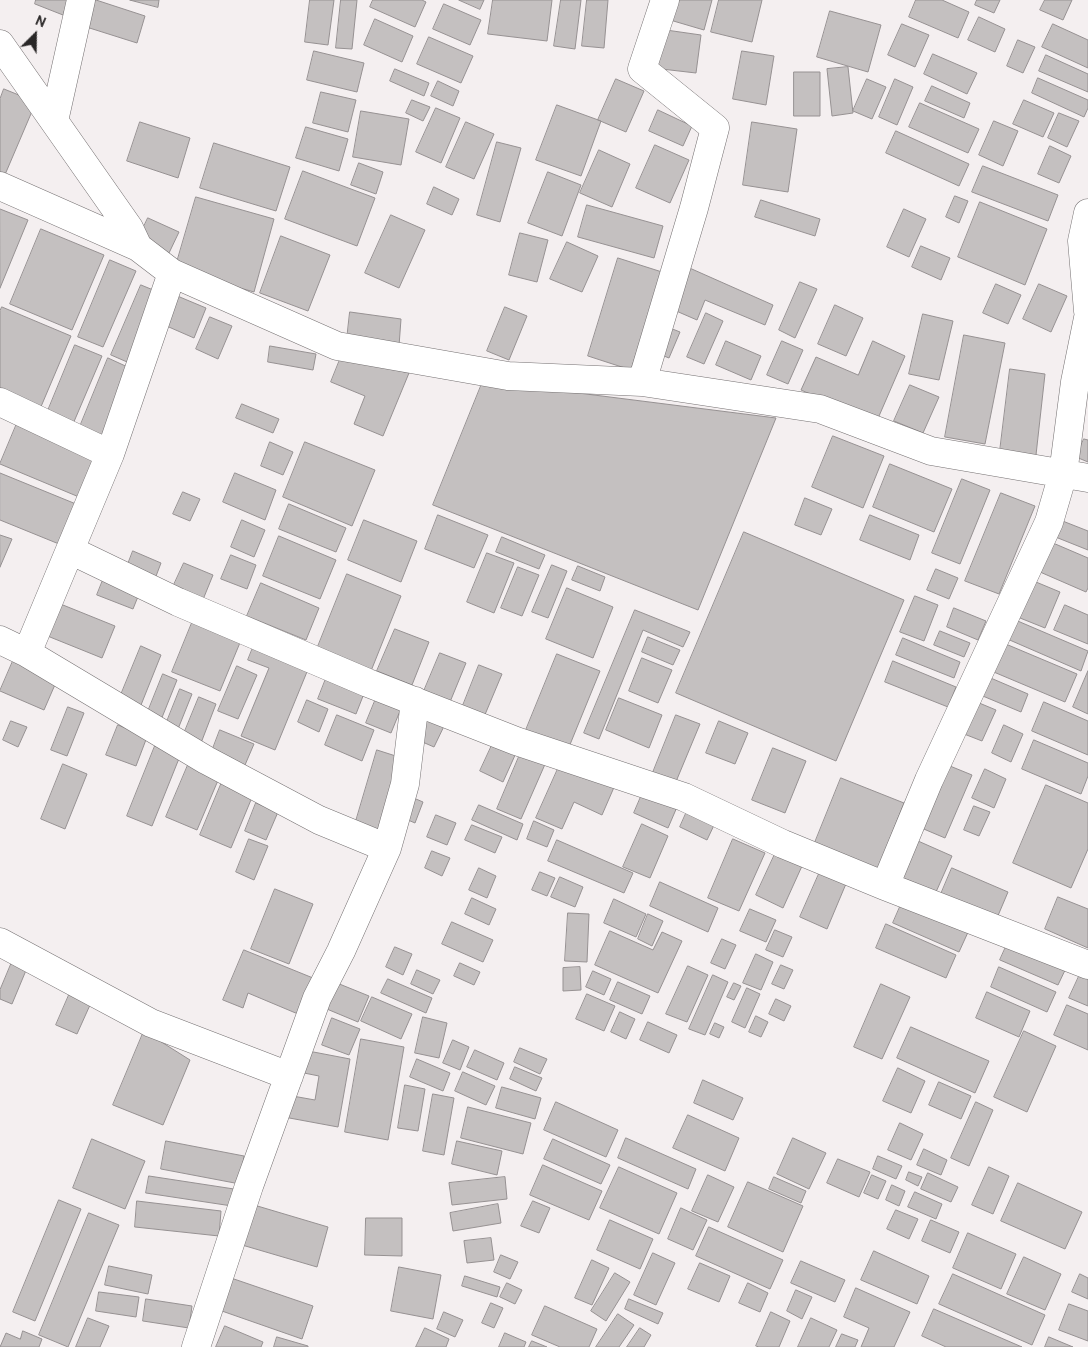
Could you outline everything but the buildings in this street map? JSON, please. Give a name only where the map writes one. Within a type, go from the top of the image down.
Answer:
[{"type":"street","points":[[54,121],[81,0]]},
{"type":"street","points":[[642,382],[694,208],[715,128],[642,69],[665,0]]},
{"type":"street","points":[[0,44],[129,228],[138,247]]},
{"type":"street","points":[[0,186],[138,247],[172,273],[337,346],[508,376],[642,382],[820,409],[931,451],[1076,476]]},
{"type":"street","points":[[1088,213],[1082,241],[1088,311]]},
{"type":"street","points":[[27,653],[110,454],[172,273]]},
{"type":"street","points":[[885,886],[929,780],[1049,522],[1076,476],[1075,382],[1088,318]]},
{"type":"street","points":[[0,402],[110,454]]},
{"type":"street","points":[[70,550],[178,602],[368,683],[516,742],[684,797],[783,844],[885,886],[1088,964]]},
{"type":"street","points":[[0,640],[27,653],[206,760],[319,820],[387,848]]},
{"type":"street","points":[[196,1347],[249,1186],[317,998],[341,951],[387,848],[405,784],[415,701]]},
{"type":"street","points":[[0,942],[151,1023],[289,1076]]}]
